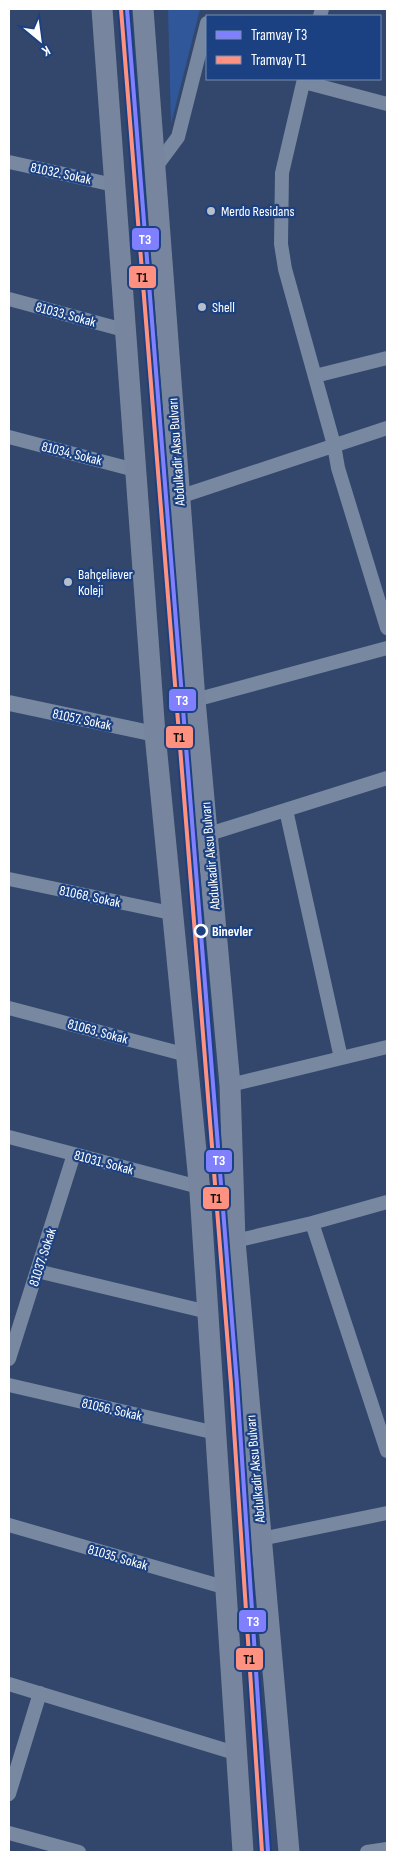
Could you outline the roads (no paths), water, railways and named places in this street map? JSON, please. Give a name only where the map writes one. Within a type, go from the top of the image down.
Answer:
[{"type":"main road","points":[[102,9],[155,734],[199,1187],[243,1852]]},
{"type":"main road","name":"Abdulkadir Aksu Bulvarı","points":[[143,9],[195,700],[230,1085],[236,1241],[289,1852]]},
{"type":"street","points":[[155,168],[178,137],[206,27]]},
{"type":"street","points":[[387,104],[344,90],[304,80],[282,173],[281,244],[285,269],[334,445],[338,468],[387,628]]},
{"type":"street","name":"81032. Sokak","points":[[9,162],[114,185]]},
{"type":"street","name":"81033. Sokak","points":[[9,299],[124,330]]},
{"type":"street","points":[[315,376],[387,358]]},
{"type":"street","points":[[179,497],[387,428]]},
{"type":"street","name":"81034. Sokak","points":[[9,437],[135,470]]},
{"type":"street","points":[[195,700],[387,648]]},
{"type":"street","name":"81057. Sokak","points":[[9,703],[155,734]]},
{"type":"street","points":[[208,834],[387,778]]},
{"type":"street","points":[[286,810],[340,1058]]},
{"type":"street","name":"81068. Sokak","points":[[9,879],[172,913]]},
{"type":"street","name":"81063. Sokak","points":[[9,1008],[187,1055]]},
{"type":"street","points":[[230,1085],[387,1048]]},
{"type":"street","name":"81031. Sokak","points":[[9,1137],[199,1187]]},
{"type":"street","name":"81037. Sokak","points":[[9,1359],[74,1154]]},
{"type":"street","points":[[236,1241],[312,1224],[387,1202]]},
{"type":"street","points":[[312,1224],[387,1451]]},
{"type":"street","points":[[37,1270],[208,1312]]},
{"type":"street","name":"81056. Sokak","points":[[9,1385],[216,1433]]},
{"type":"street","points":[[261,1539],[387,1513]]},
{"type":"street","name":"81035. Sokak","points":[[9,1525],[227,1588]]},
{"type":"street","points":[[9,1684],[235,1753]]},
{"type":"street","points":[[9,1794],[40,1693]]},
{"type":"street","points":[[9,1833],[79,1852]]},
{"type":"street","points":[[367,1852],[387,1849]]},
{"type":"tram line","name":"T1","points":[[121,9],[231,1384],[262,1852]]},
{"type":"tram line","name":"T3","points":[[127,9],[237,1384],[268,1852]]},
{"type":"place","name":"Merdo Residans","points":[[211,211]]},
{"type":"place","name":"Shell","points":[[202,307]]},
{"type":"place","name":"Bahçeliever Koleji","points":[[68,582]]},
{"type":"place","name":"Binevler","points":[[201,931]]}]
